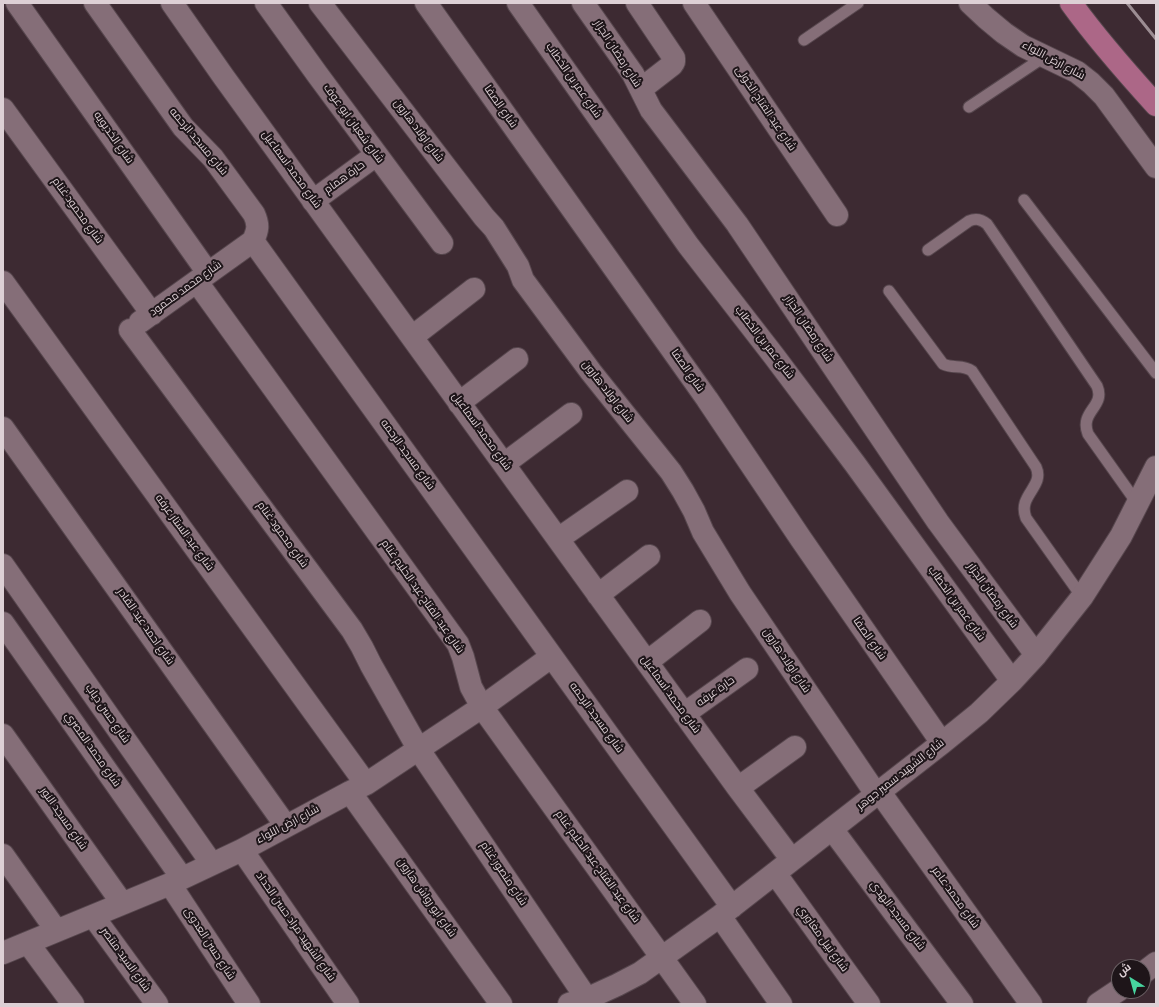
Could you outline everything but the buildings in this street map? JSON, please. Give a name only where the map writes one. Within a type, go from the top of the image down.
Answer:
[{"type":"highway","points":[[1071,3],[1087,25],[1131,78],[1156,105]]},
{"type":"street","name":"شارع الخديويه","points":[[17,3],[202,277]]},
{"type":"street","name":"شارع مسجد الرحمه","points":[[95,3],[183,127],[213,158],[254,214],[258,223],[257,232],[253,241],[551,656],[726,912],[781,1004]]},
{"type":"street","name":"شارع محمد اسماعيل","points":[[172,3],[459,403],[684,714],[792,860]]},
{"type":"street","name":"شارع شعبان ابو عوف","points":[[266,3],[442,243]]},
{"type":"street","name":"شارع اولاد هارون","points":[[320,3],[494,228],[518,266],[523,280],[591,372],[670,472],[683,491],[703,532],[740,594],[878,793]]},
{"type":"street","name":"شارع الصفا","points":[[426,3],[707,399],[801,539],[942,743]]},
{"type":"street","name":"شارع عمر بن الخطاب","points":[[518,3],[688,245],[855,464],[1012,682]]},
{"type":"street","name":"شارع رمضان الجزار","points":[[583,3],[633,74],[651,110],[737,224],[938,522],[1036,655]]},
{"type":"street","points":[[637,3],[674,58],[672,65],[641,89]]},
{"type":"street","name":"شارع عبد الفتاح الخولى","points":[[694,3],[836,215]]},
{"type":"street","name":"شارع ارض اللواء","points":[[970,3],[1004,33],[1023,46],[1044,57],[1061,63],[1077,72],[1091,83],[1104,96],[1155,165]]},
{"type":"street","name":"شارع محمود غنام","points":[[3,109],[152,314]]},
{"type":"street","name":"حارة همام","points":[[313,201],[376,155]]},
{"type":"street","name":"شارع محمد محمود","points":[[125,334],[253,241]]},
{"type":"street","name":"شارع عبد الفتاح عبد الحليم غنام","points":[[202,277],[458,644],[471,687],[482,707],[695,1004]]},
{"type":"street","name":"شارع عبد الستار عرفه","points":[[3,282],[358,788]]},
{"type":"street","points":[[412,336],[474,289]]},
{"type":"street","name":"شارع محمود غنام","points":[[125,334],[352,630],[419,750]]},
{"type":"street","points":[[459,403],[517,359]]},
{"type":"street","points":[[504,464],[571,414]]},
{"type":"street","name":"شارع احمد عبد القادر","points":[[3,428],[286,826]]},
{"type":"street","name":"شارع الشهيد سمير جوهر","points":[[587,1001],[640,972],[726,912],[942,743],[1012,682],[1036,655],[1082,597],[1121,536],[1156,467]]},
{"type":"street","points":[[558,539],[627,491]]},
{"type":"street","points":[[598,595],[649,556]]},
{"type":"street","name":"شارع حسن دياب","points":[[3,565],[212,864]]},
{"type":"street","points":[[647,662],[700,621]]},
{"type":"street","name":"شارع محمد المصري","points":[[3,623],[176,881]]},
{"type":"street","name":"شارع ارض اللواء","points":[[11,947],[93,916],[176,881],[242,850],[358,788],[419,750],[482,707],[551,656]]},
{"type":"street","name":"حارة عرفه","points":[[684,714],[747,670]]},
{"type":"street","name":"شارع مسجد النور","points":[[3,735],[122,903]]},
{"type":"street","points":[[738,788],[795,747]]},
{"type":"street","name":"شارع منصور غنام","points":[[419,750],[587,1001]]},
{"type":"street","name":"شارع ابو رواش هارون","points":[[358,788],[501,1004]]},
{"type":"street","name":"شارع محمد عامر","points":[[878,793],[1031,1004]]},
{"type":"street","name":"شارع مسجد الهدي","points":[[832,828],[962,1004]]},
{"type":"street","name":"شارع الشهيد مراد حسن الحداد","points":[[242,850],[348,1004]]},
{"type":"street","points":[[3,855],[56,930]]},
{"type":"street","name":"شارع نبيل مغاوري","points":[[776,873],[870,1004]]},
{"type":"street","name":"شارع حسن العدوى","points":[[176,881],[249,1004]]},
{"type":"street","name":"شارع السيد منتصر","points":[[93,916],[157,1004]]},
{"type":"street","points":[[11,947],[73,1004]]},
{"type":"lane","points":[[804,40],[858,3]]},
{"type":"lane","points":[[969,107],[1044,57]]},
{"type":"lane","points":[[1024,200],[1156,373]]},
{"type":"lane","points":[[928,250],[974,219],[978,219],[987,224],[1096,386],[1099,392],[1099,398],[1086,421],[1085,427],[1088,434],[1137,503]]},
{"type":"lane","points":[[889,291],[943,364],[948,367],[964,367],[972,371],[1036,467],[1038,478],[1024,504],[1026,518],[1082,597]]},
{"type":"railway","points":[[1127,3],[1156,39]]}]
